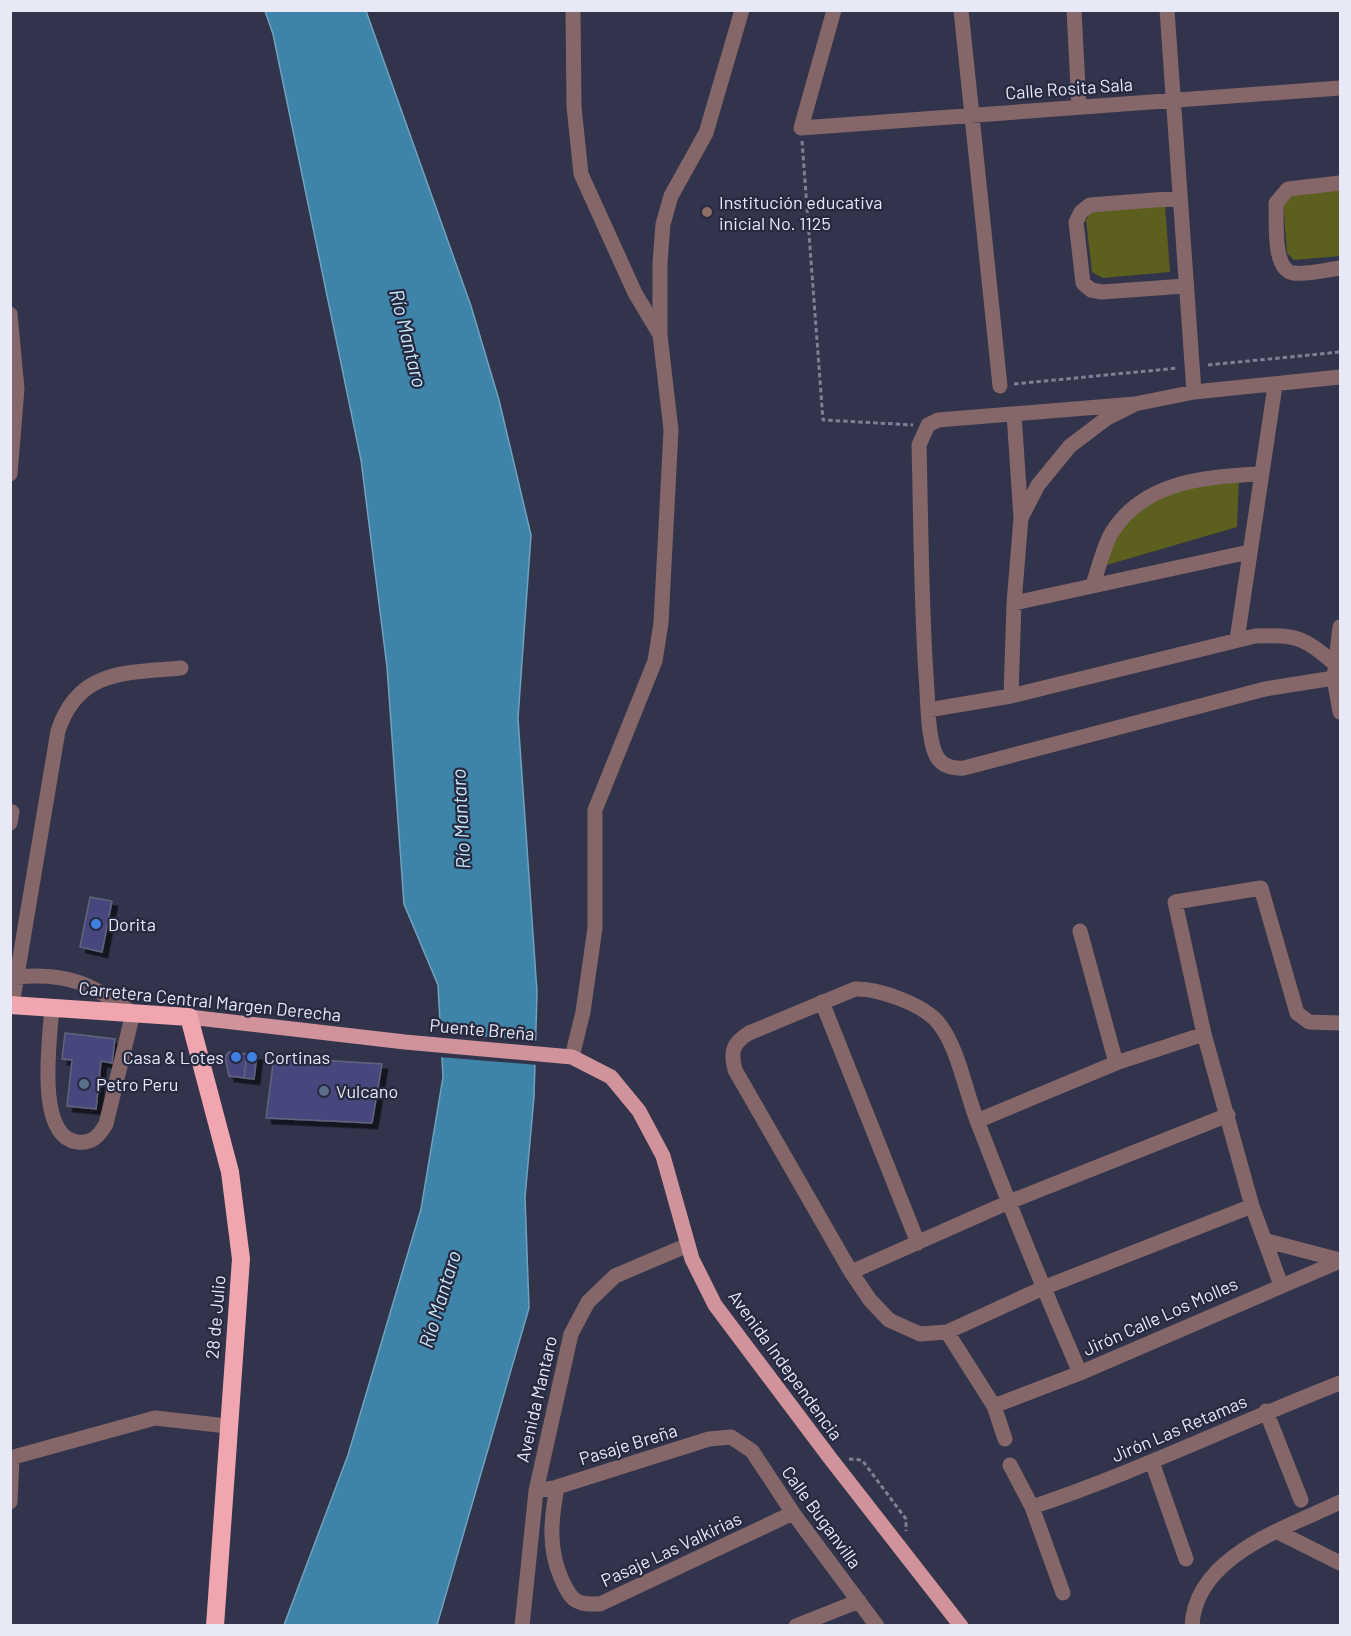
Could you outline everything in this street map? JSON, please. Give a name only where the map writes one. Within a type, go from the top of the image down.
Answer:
[{"type":"highway","name":"Carretera Central Margen Derecha","points":[[11,1005],[189,1017]]},
{"type":"highway","name":"28 de Julio","points":[[189,1017],[230,1172],[241,1259],[227,1426],[215,1626]]},
{"type":"main road","name":"Carretera Central Margen Derecha","points":[[189,1017],[405,1042]]},
{"type":"main road","name":"Puente Breña","points":[[405,1042],[555,1054]]},
{"type":"main road","name":"Avenida Independencia","points":[[555,1054],[572,1057],[611,1077],[639,1111],[663,1156],[688,1245],[715,1305],[961,1626]]},
{"type":"main road","name":"Avenida Independencia","points":[[950,1611],[969,1626]]},
{"type":"street","points":[[573,10],[574,107],[581,174],[635,293],[660,335]]},
{"type":"street","points":[[572,1057],[583,1012],[595,928],[595,810],[655,661],[661,623],[671,430],[660,335],[660,263],[663,224],[671,196],[706,133],[742,10]]},
{"type":"street","points":[[801,128],[834,10]]},
{"type":"street","points":[[961,10],[974,115],[1000,386]]},
{"type":"street","points":[[1074,10],[1079,107]]},
{"type":"street","points":[[1167,10],[1194,392]]},
{"type":"street","name":"Calle Rosita Sala","points":[[801,128],[1341,88]]},
{"type":"street","points":[[1341,183],[1288,189],[1276,203],[1279,262],[1285,270],[1294,273],[1341,268]]},
{"type":"street","points":[[1180,198],[1090,205],[1081,212],[1076,222],[1083,283],[1091,290],[1102,292],[1185,286]]},
{"type":"street","points":[[10,314],[17,389],[10,474]]},
{"type":"street","points":[[1335,671],[964,768],[952,769],[942,764],[935,753],[928,710],[922,621],[920,446],[928,425],[938,420],[1136,404],[1194,392],[1275,386],[1341,377]]},
{"type":"street","points":[[1237,640],[1275,386]]},
{"type":"street","points":[[1020,518],[1038,484],[1070,446],[1107,418],[1136,404]]},
{"type":"street","points":[[1011,696],[1020,518],[1014,414]]},
{"type":"street","points":[[1093,584],[1112,533],[1131,508],[1152,494],[1176,484],[1222,475],[1261,474]]},
{"type":"street","points":[[1014,603],[1093,584],[1249,552]]},
{"type":"street","points":[[1341,627],[1335,671],[1341,712]]},
{"type":"street","points":[[928,710],[1011,696],[1255,636],[1292,635],[1311,643],[1335,671]]},
{"type":"street","points":[[11,1005],[13,974],[58,731],[64,710],[79,693],[114,674],[181,668]]},
{"type":"street","points":[[1281,1285],[1267,1241],[1252,1206],[1204,1034],[1175,902],[1261,888],[1297,1013],[1309,1022],[1341,1023]]},
{"type":"street","points":[[1080,931],[1116,1063]]},
{"type":"street","points":[[13,974],[52,975],[80,981],[102,992],[133,1013],[106,1124],[98,1136],[88,1142],[76,1142],[65,1138],[51,1114],[48,1095],[52,1007]]},
{"type":"street","points":[[1080,1372],[1043,1288],[977,1121],[948,1039],[940,1024],[930,1015],[869,988],[855,989],[749,1033],[733,1048],[732,1058],[735,1070],[851,1272],[870,1300],[889,1320],[920,1334],[947,1332],[1043,1288],[1252,1206]]},
{"type":"street","points":[[822,1002],[918,1243]]},
{"type":"street","points":[[977,1121],[1116,1063],[1204,1034]]},
{"type":"street","points":[[851,1272],[1009,1202],[1228,1115]]},
{"type":"street","points":[[1267,1241],[1341,1260]]},
{"type":"street","name":"Avenida Mantaro","points":[[522,1626],[536,1491],[571,1334],[588,1302],[615,1276],[688,1245]]},
{"type":"street","name":"Jirón Calle Los Molles","points":[[994,1406],[1080,1372],[1341,1260]]},
{"type":"street","points":[[947,1332],[994,1406],[1005,1439]]},
{"type":"street","name":"Jirón Las Retamas","points":[[1032,1508],[1152,1462],[1266,1412],[1341,1383]]},
{"type":"street","points":[[1266,1412],[1301,1500]]},
{"type":"street","points":[[10,1502],[11,1458],[155,1418],[227,1426]]},
{"type":"street","name":"Pasaje Breña","points":[[536,1491],[557,1487],[709,1439],[731,1437]]},
{"type":"street","name":"Calle Buganvilla","points":[[731,1437],[752,1451],[793,1513],[877,1626]]},
{"type":"street","points":[[1152,1462],[1186,1559]]},
{"type":"street","points":[[1010,1465],[1032,1508],[1063,1593]]},
{"type":"street","name":"Pasaje Las Valkirias","points":[[557,1487],[550,1520],[551,1542],[566,1590],[575,1600],[586,1604],[600,1604],[793,1513]]},
{"type":"street","points":[[1192,1626],[1193,1609],[1204,1583],[1222,1564],[1278,1532],[1341,1502]]},
{"type":"street","points":[[1278,1532],[1341,1563]]},
{"type":"street","points":[[796,1626],[859,1601]]},
{"type":"path","points":[[801,128],[823,420],[928,425]]},
{"type":"path","points":[[1000,386],[1341,352]]},
{"type":"path","points":[[830,1458],[862,1460],[906,1519],[908,1557]]},
{"type":"shaded area","points":[[1340,189],[1340,256],[1294,260],[1287,253],[1283,201],[1288,193]]},
{"type":"shaded area","points":[[1165,205],[1170,272],[1103,278],[1092,272],[1086,220],[1093,210]]},
{"type":"shaded area","points":[[1239,477],[1237,527],[1100,567],[1113,541],[1139,507],[1169,491]]},
{"type":"water","name":"Río Mantaro","points":[[265,11],[366,11],[471,306],[499,400],[531,535],[518,718],[537,992],[534,1097],[525,1197],[529,1308],[437,1625],[284,1625],[348,1455],[421,1209],[443,1077],[438,985],[404,904],[387,667],[361,460],[273,34]]},
{"type":"pier","points":[[438,1033],[539,1041],[538,1065],[439,1057]]},
{"type":"building","name":"Dorita","points":[[90,897],[112,901],[102,952],[80,947]]},
{"type":"building","name":"Petro Peru","points":[[65,1033],[115,1039],[112,1063],[101,1061],[96,1109],[67,1106],[72,1060],[62,1059]]},
{"type":"building","points":[[229,1052],[247,1054],[244,1078],[229,1076],[225,1057]]},
{"type":"building","points":[[247,1054],[257,1055],[254,1079],[244,1078]]},
{"type":"building","name":"Vulcano","points":[[274,1057],[382,1064],[372,1123],[266,1118]]},
{"type":"place","name":"Institución educativa inicial No. 1125","points":[[707,212]]},
{"type":"place","name":"Dorita","points":[[96,924]]},
{"type":"place","name":"Casa & Lotes","points":[[236,1057]]},
{"type":"place","name":"Cortinas","points":[[252,1057]]},
{"type":"place","name":"Petro Peru","points":[[84,1084]]},
{"type":"place","name":"Vulcano","points":[[324,1091]]}]
